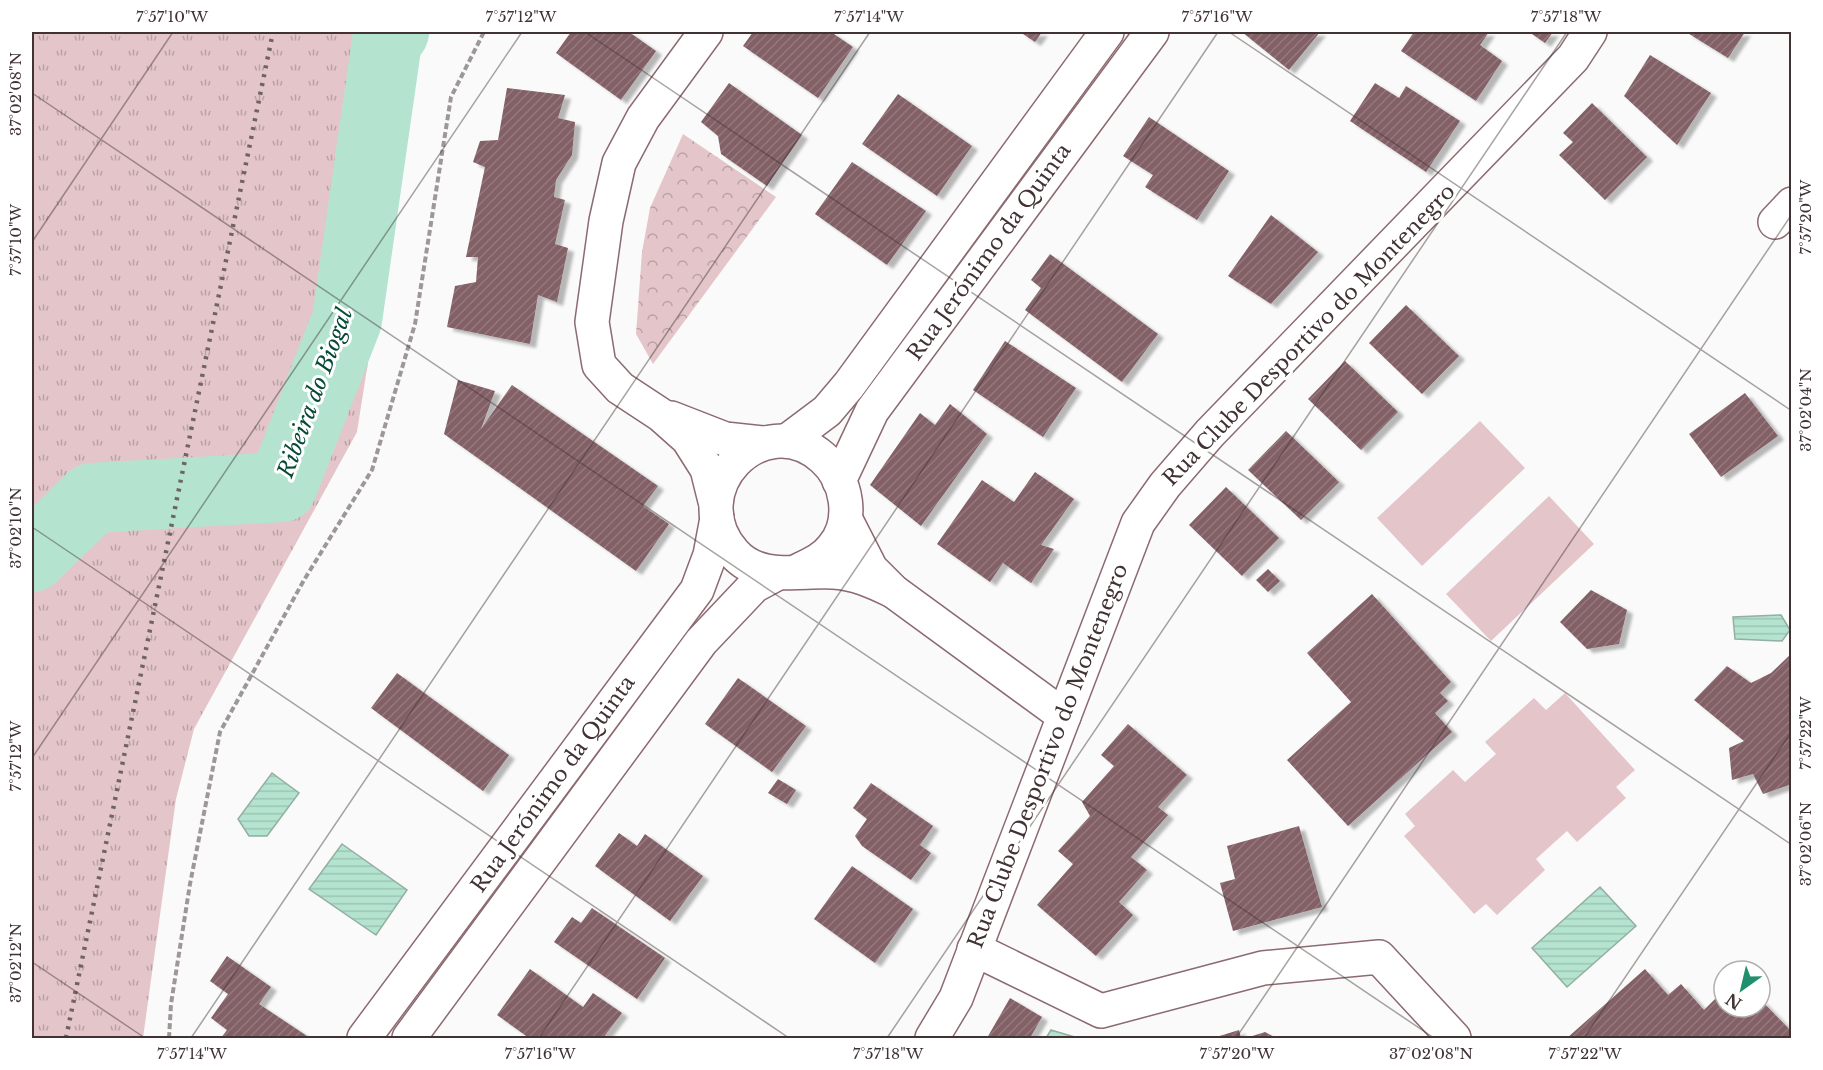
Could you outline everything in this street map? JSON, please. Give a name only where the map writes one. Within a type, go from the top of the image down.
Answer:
[{"type":"street","points":[[706,32],[643,118],[619,163],[606,221],[592,322],[598,365],[620,388],[661,415],[688,439],[707,469],[716,509],[717,525],[734,554],[756,568],[787,572],[834,572],[859,576],[893,591]]},
{"type":"street","name":"Rua Jerónimo da Quinta","points":[[364,1038],[697,590],[710,555],[716,509],[724,473],[740,455],[775,442],[827,411],[849,385],[1107,32]]},
{"type":"street","name":"Rua Jerónimo da Quinta","points":[[839,481],[872,411],[1152,32]]},
{"type":"street","name":"Rua Clube Desportivo do Montenegro","points":[[932,1038],[956,998],[1138,523],[1165,485],[1210,433],[1573,58],[1590,32]]},
{"type":"street","points":[[661,415],[725,439],[775,442],[814,450],[834,467],[846,496],[846,520],[871,569],[893,591],[1064,716]]},
{"type":"street","name":"Rua Jerónimo da Quinta","points":[[409,1038],[701,642],[754,586],[817,562],[834,546],[846,520]]},
{"type":"street","points":[[974,949],[1101,1011],[1263,968],[1379,957],[1455,1038]]},
{"type":"path","points":[[169,1038],[171,1004],[190,884],[220,732],[304,580],[372,470],[415,324],[451,97],[484,32]]},
{"type":"green space","points":[[32,32],[431,32],[417,50],[357,432],[194,729],[176,799],[143,1038],[32,1038]]},
{"type":"green space","points":[[683,134],[776,197],[653,364],[636,334],[642,252],[650,208]]},
{"type":"green space","points":[[1480,421],[1525,468],[1422,566],[1377,518]]},
{"type":"green space","points":[[1549,496],[1594,544],[1491,641],[1446,594]]},
{"type":"green space","points":[[1565,693],[1635,770],[1616,787],[1626,798],[1577,842],[1567,831],[1536,859],[1545,870],[1497,915],[1486,904],[1474,914],[1404,836],[1415,826],[1405,814],[1453,770],[1465,782],[1496,754],[1485,742],[1534,698],[1546,710]]},
{"type":"shaded area","points":[[1781,615],[1790,630],[1782,641],[1735,639],[1733,617]]},
{"type":"shaded area","points":[[272,773],[299,793],[267,836],[249,836],[238,819]]},
{"type":"shaded area","points":[[342,844],[407,890],[376,935],[309,889]]},
{"type":"shaded area","points":[[1600,887],[1636,926],[1567,987],[1532,948]]},
{"type":"shaded area","points":[[1051,1030],[1078,1038],[1046,1038]]},
{"type":"building","points":[[571,32],[629,32],[656,51],[621,100],[556,53]]},
{"type":"building","points":[[753,32],[831,32],[853,47],[818,98],[743,46]]},
{"type":"building","points":[[1020,32],[1042,32],[1035,42]]},
{"type":"building","points":[[1242,32],[1320,32],[1289,70]]},
{"type":"building","points":[[1414,32],[1489,32],[1480,45],[1502,61],[1476,101],[1401,51]]},
{"type":"building","points":[[1529,32],[1553,32],[1545,43]]},
{"type":"building","points":[[1686,32],[1745,32],[1728,58]]},
{"type":"building","points":[[1650,55],[1711,93],[1677,145],[1624,96]]},
{"type":"building","points":[[729,83],[802,135],[767,186],[721,154],[718,136],[701,122]]},
{"type":"building","points":[[1375,83],[1399,98],[1406,86],[1460,121],[1426,172],[1350,121]]},
{"type":"building","points":[[507,88],[565,95],[558,118],[575,122],[572,155],[556,180],[554,197],[565,200],[555,244],[568,248],[557,302],[538,295],[530,344],[447,327],[455,286],[476,282],[478,257],[466,257],[485,167],[473,162],[480,141],[498,140]]},
{"type":"building","points":[[898,94],[972,146],[937,196],[862,144]]},
{"type":"building","points":[[1592,103],[1647,157],[1605,200],[1559,155],[1573,142],[1563,133]]},
{"type":"building","points":[[1149,117],[1229,171],[1197,220],[1145,187],[1153,175],[1123,156]]},
{"type":"building","points":[[852,162],[926,211],[887,265],[815,214]]},
{"type":"building","points":[[1271,215],[1318,252],[1271,304],[1228,276]]},
{"type":"building","points":[[1050,254],[1158,334],[1122,382],[1025,310],[1041,288],[1031,280]]},
{"type":"building","points":[[1406,305],[1459,356],[1422,394],[1369,343]]},
{"type":"building","points":[[1005,341],[1076,388],[1043,437],[973,390]]},
{"type":"building","points":[[1345,361],[1398,412],[1361,450],[1308,399]]},
{"type":"building","points":[[458,380],[495,391],[481,429],[512,385],[658,486],[643,506],[669,524],[636,571],[444,434]]},
{"type":"building","points":[[1745,393],[1778,436],[1721,477],[1689,434]]},
{"type":"building","points":[[950,404],[987,434],[921,526],[870,485],[920,413],[935,425]]},
{"type":"building","points":[[1286,431],[1339,482],[1301,520],[1248,470]]},
{"type":"building","points":[[1035,472],[1074,499],[1041,545],[1054,549],[1031,583],[1003,563],[990,582],[937,544],[982,480],[1014,502]]},
{"type":"building","points":[[1226,487],[1279,538],[1242,576],[1189,525]]},
{"type":"building","points":[[1268,569],[1280,581],[1268,592],[1256,580]]},
{"type":"building","points":[[1591,590],[1627,610],[1619,644],[1587,649],[1560,622]]},
{"type":"building","points":[[1372,594],[1451,682],[1440,693],[1448,701],[1435,713],[1452,732],[1348,826],[1287,760],[1351,702],[1307,653]]},
{"type":"building","points":[[1792,653],[1792,784],[1763,794],[1753,774],[1732,780],[1729,748],[1744,741],[1694,700],[1727,666],[1751,683],[1771,673]]},
{"type":"building","points":[[397,673],[509,755],[483,791],[371,708]]},
{"type":"building","points":[[738,678],[806,726],[772,772],[705,724]]},
{"type":"building","points":[[1128,724],[1187,775],[1158,807],[1168,815],[1131,857],[1147,870],[1119,902],[1133,915],[1096,956],[1037,905],[1073,864],[1058,851],[1090,816],[1082,802],[1114,766],[1101,755]]},
{"type":"building","points":[[778,779],[796,790],[787,804],[768,793]]},
{"type":"building","points":[[871,783],[933,826],[920,845],[931,853],[911,880],[862,846],[855,836],[867,819],[853,808]]},
{"type":"building","points":[[1299,826],[1322,907],[1233,931],[1220,883],[1235,879],[1227,846]]},
{"type":"building","points":[[619,833],[637,846],[645,834],[703,876],[670,921],[595,866]]},
{"type":"building","points":[[852,866],[913,909],[875,963],[814,919]]},
{"type":"building","points":[[592,908],[665,958],[637,999],[554,942],[572,917],[581,923]]},
{"type":"building","points":[[227,956],[271,987],[259,1004],[310,1038],[221,1038],[227,1030],[211,1018],[228,994],[210,981]]},
{"type":"building","points":[[530,969],[583,1007],[593,993],[622,1013],[603,1038],[529,1038],[497,1015]]},
{"type":"building","points":[[1645,969],[1668,995],[1681,984],[1704,1010],[1712,1002],[1712,1019],[1772,1019],[1772,1011],[1792,1032],[1792,1038],[1567,1038]]},
{"type":"building","points":[[1010,998],[1042,1017],[1030,1038],[987,1038]]},
{"type":"building","points":[[1239,1030],[1241,1038],[1213,1038]]},
{"type":"building","points":[[1265,1032],[1276,1038],[1246,1038]]},
{"type":"waterway","name":"Ribeira do Biogal","points":[[32,557],[92,498],[282,487],[347,320],[387,41],[394,32]]},
{"type":"railway","points":[[66,1038],[273,32]]}]
